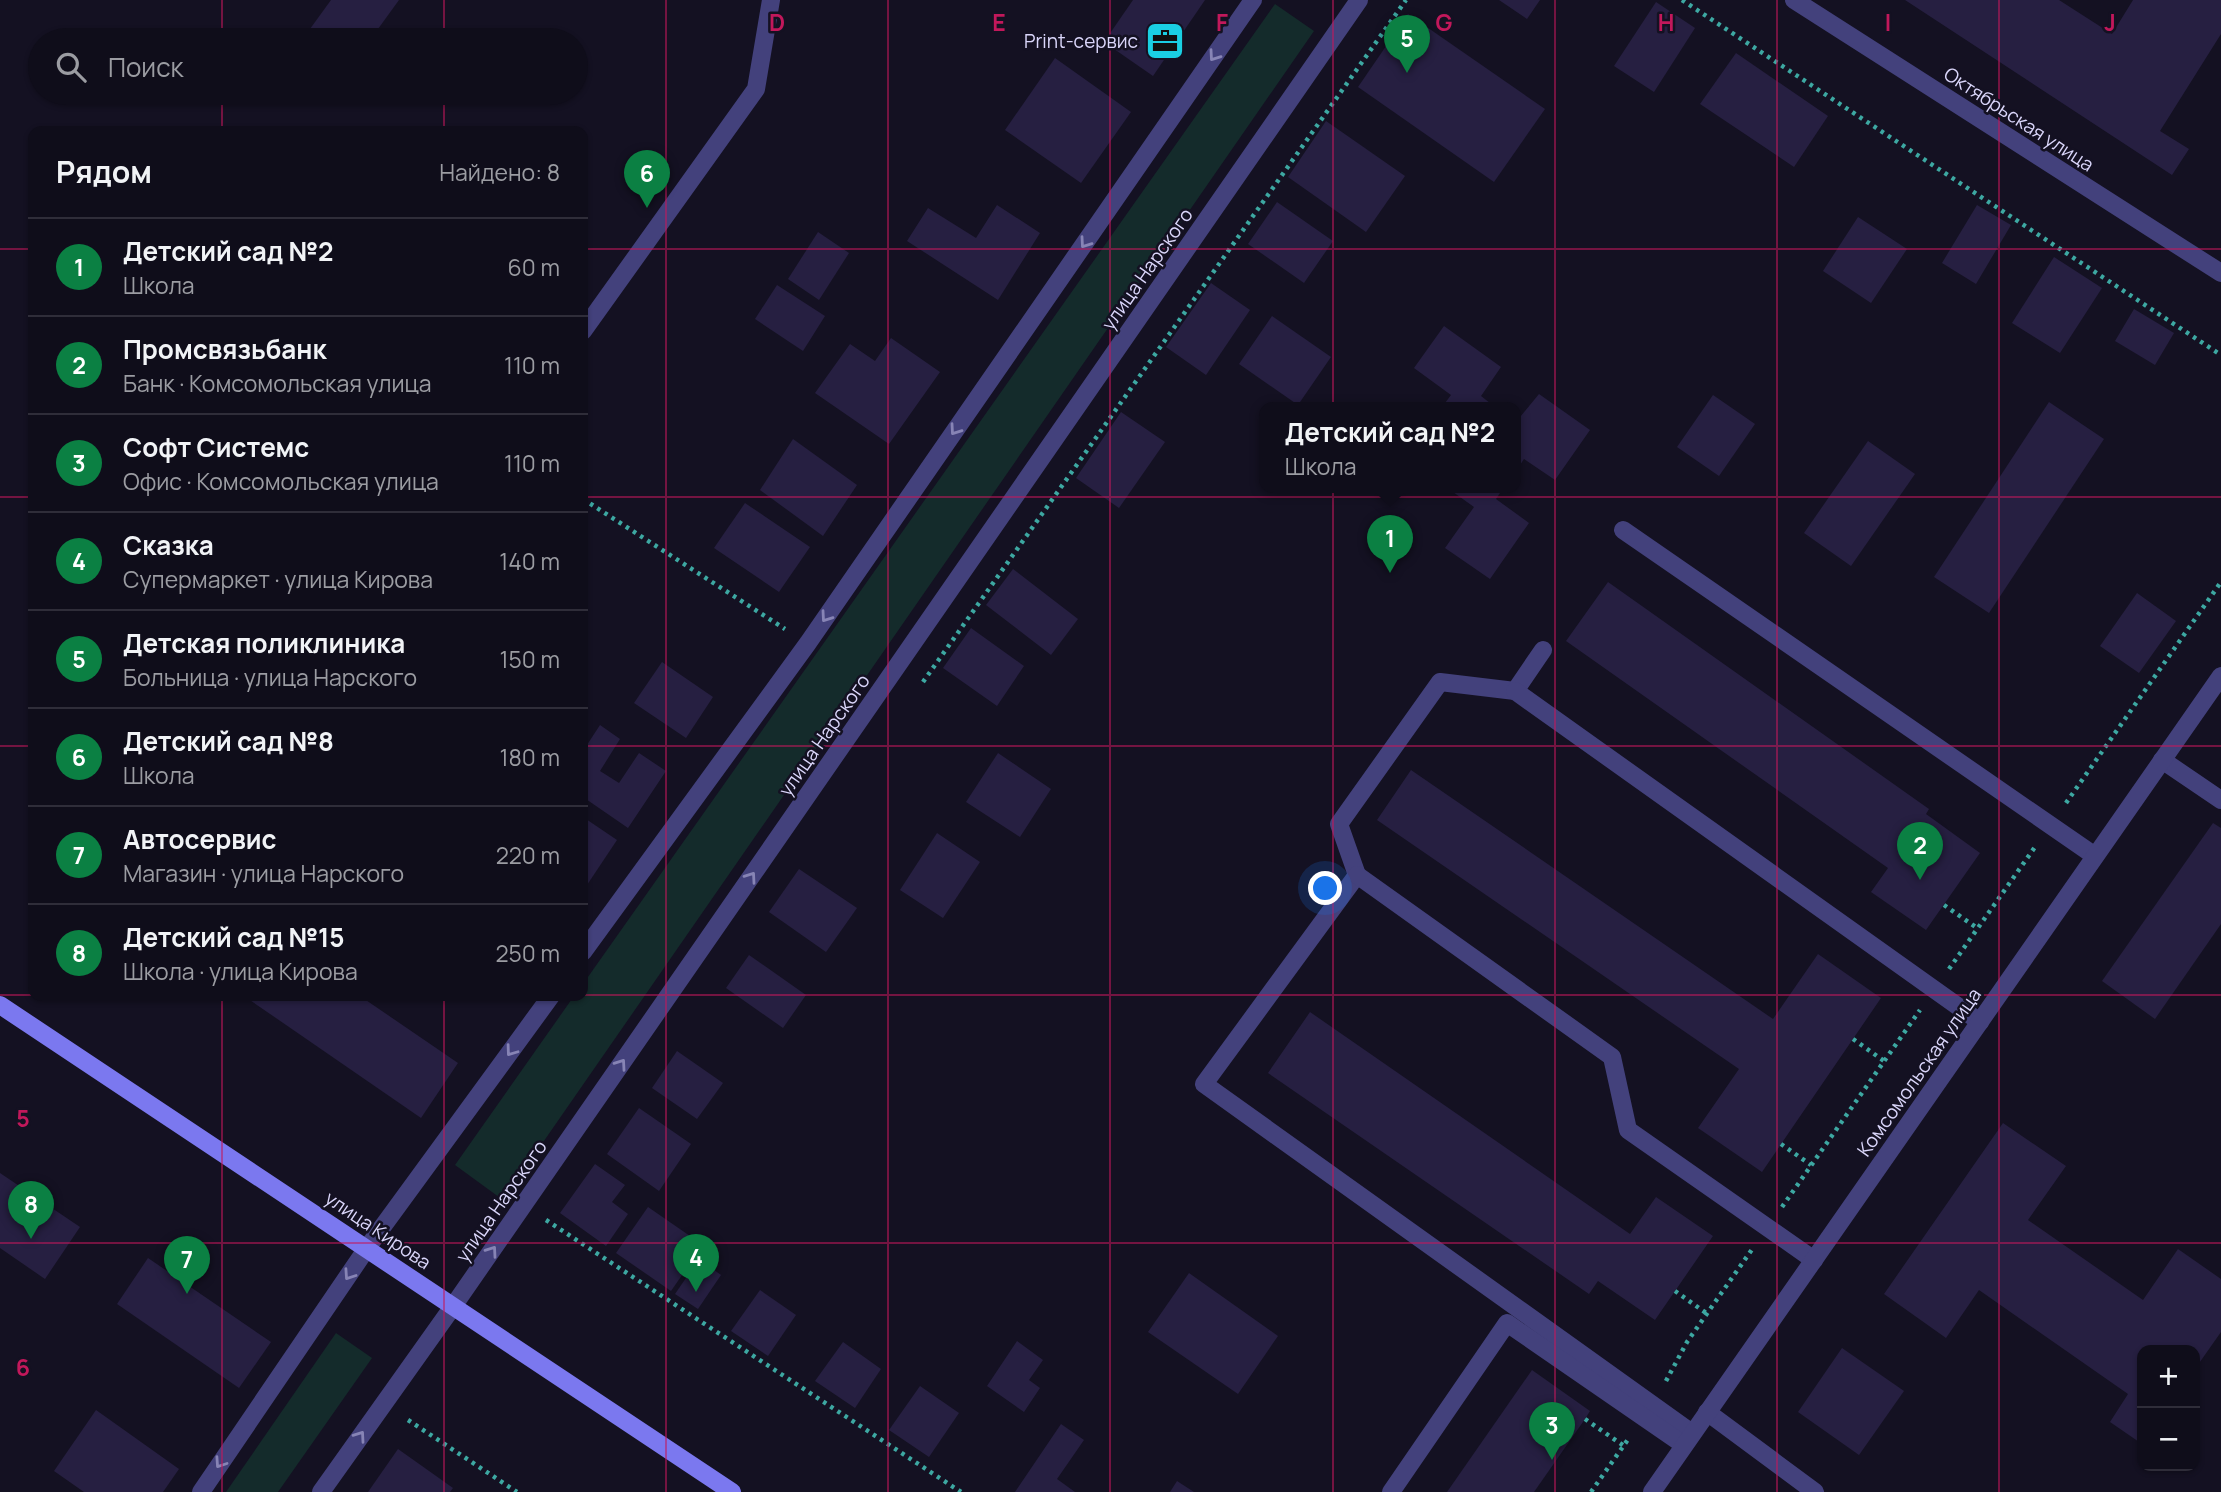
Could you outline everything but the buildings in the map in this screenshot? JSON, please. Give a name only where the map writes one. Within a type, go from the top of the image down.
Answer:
[{"type":"main road","name":"улица Кирова","points":[[0,1005],[732,1492]]},
{"type":"street","points":[[588,324],[756,89],[771,0]]},
{"type":"street","points":[[588,945],[808,643],[1253,0]]},
{"type":"street","name":"улица Нарского","points":[[321,1492],[454,1305],[1359,0]]},
{"type":"street","name":"Октябрьская улица","points":[[1794,0],[2221,273]]},
{"type":"street","points":[[1623,530],[2095,856]]},
{"type":"street","points":[[1515,691],[1543,650]]},
{"type":"street","name":"Комсомольская улица","points":[[1653,1492],[2221,676]]},
{"type":"street","points":[[1814,1260],[1628,1130],[1612,1057],[1357,875],[1339,824],[1440,682],[1515,691],[1980,1022]]},
{"type":"street","points":[[2162,760],[2221,800]]},
{"type":"street","points":[[1357,875],[1204,1084],[1688,1439]]},
{"type":"street","points":[[201,1492],[367,1248],[547,1001]]},
{"type":"street","points":[[1391,1492],[1507,1323],[1649,1411]]},
{"type":"street","points":[[1707,1412],[1815,1492]]},
{"type":"path","points":[[922,683],[1406,0]]},
{"type":"path","points":[[1682,0],[2221,355]]},
{"type":"path","points":[[588,502],[808,643]]},
{"type":"path","points":[[1591,1492],[1649,1411],[1687,1342],[1706,1314],[2221,582]]},
{"type":"path","points":[[1944,905],[1978,928]]},
{"type":"path","points":[[1853,1039],[1884,1061]]},
{"type":"path","points":[[1781,1144],[1811,1165]]},
{"type":"path","points":[[552,1207],[544,1218],[961,1492]]},
{"type":"path","points":[[1675,1291],[1706,1314]]},
{"type":"path","points":[[401,1429],[409,1419],[517,1492]]},
{"type":"path","points":[[1585,1419],[1623,1446]]},
{"type":"green space","points":[[1275,4],[1314,31],[503,1200],[455,1165],[570,1001],[588,1001],[588,977]]},
{"type":"green space","points":[[336,1333],[372,1358],[278,1492],[226,1492]]},
{"type":"place","name":"Print-сервис","points":[[1165,41]]},
{"type":"place","name":"Детская поликлиника","points":[[1407,73]]},
{"type":"place","name":"Детский сад №8","points":[[647,208]]},
{"type":"place","name":"Детский сад №2","points":[[1390,573]]},
{"type":"place","name":"Промсвязьбанк","points":[[1920,880]]},
{"type":"place","name":"Детский сад №15","points":[[31,1239]]},
{"type":"place","name":"Сказка","points":[[696,1292]]},
{"type":"place","name":"Автосервис","points":[[187,1294]]},
{"type":"place","name":"Софт Системс","points":[[1552,1460]]}]
